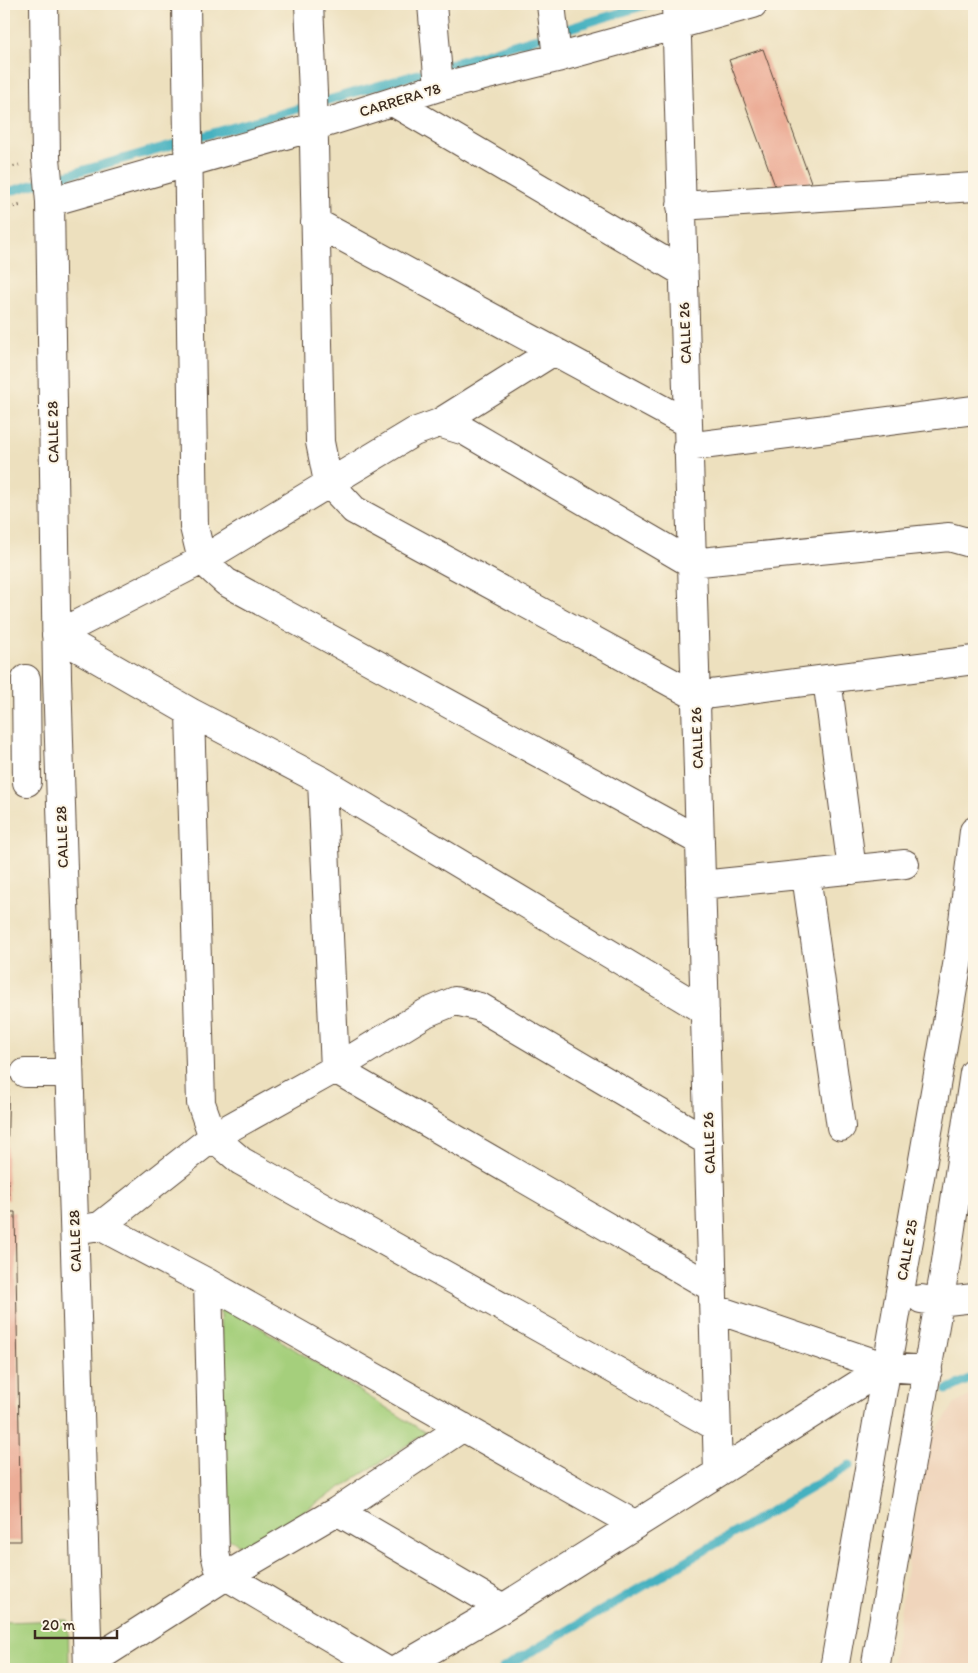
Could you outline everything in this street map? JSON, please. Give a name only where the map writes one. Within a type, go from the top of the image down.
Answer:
[{"type":"street","name":"CALLE 28","points":[[44,4],[56,635],[69,1073],[88,1228],[91,1668]]},
{"type":"street","points":[[186,4],[190,144],[194,527],[202,560],[226,582],[700,841]]},
{"type":"street","points":[[309,4],[320,442],[328,482],[354,510],[696,696],[974,660]]},
{"type":"street","points":[[432,4],[438,73]]},
{"type":"street","name":"CARRERA 78","points":[[49,197],[190,144],[313,112],[393,102],[438,73],[554,32],[677,11],[753,4]]},
{"type":"street","name":"CALLE 26","points":[[677,11],[687,435],[718,1472]]},
{"type":"street","points":[[393,102],[683,272]]},
{"type":"street","points":[[681,206],[974,187]]},
{"type":"street","points":[[315,222],[554,351],[687,435],[974,410]]},
{"type":"street","points":[[56,635],[202,560],[328,482],[414,432],[439,424],[554,351]]},
{"type":"street","points":[[439,424],[465,431],[691,563],[948,537],[974,544]]},
{"type":"street","points":[[56,635],[190,712],[322,781],[705,1011]]},
{"type":"street","points":[[57,677],[15,679],[15,783],[60,778]]},
{"type":"street","points":[[828,679],[852,870]]},
{"type":"street","points":[[190,712],[201,1104],[213,1137],[241,1161],[717,1427]]},
{"type":"street","points":[[322,781],[335,1069]]},
{"type":"street","name":"CALLE 25","points":[[834,1669],[959,954],[974,831]]},
{"type":"street","points":[[701,885],[905,864]]},
{"type":"street","points":[[806,875],[841,1127]]},
{"type":"street","points":[[634,1524],[208,1283],[88,1228],[213,1137],[335,1069],[426,1013],[455,1001],[480,1007],[709,1142]]},
{"type":"street","points":[[335,1069],[714,1298],[886,1367],[928,1370]]},
{"type":"street","points":[[25,1073],[69,1073]]},
{"type":"street","points":[[875,1669],[928,1370],[974,1073]]},
{"type":"street","points":[[208,1283],[215,1552],[218,1566],[226,1576],[384,1669]]},
{"type":"street","points":[[898,1296],[938,1302],[974,1298]]},
{"type":"street","points":[[398,1669],[504,1608],[634,1524],[886,1367]]},
{"type":"street","points":[[91,1668],[226,1576],[337,1511],[463,1427]]},
{"type":"street","points":[[337,1511],[504,1608]]},
{"type":"shaded area","points":[[974,1393],[974,1669],[891,1669],[927,1444],[954,1405]]},
{"type":"green space","points":[[220,1302],[426,1433],[246,1548],[223,1536]]},
{"type":"green space","points":[[68,1620],[69,1669],[4,1669],[4,1622]]},
{"type":"building","points":[[763,49],[811,182],[778,194],[729,60]]},
{"type":"building","points":[[4,1075],[9,1075],[7,1168],[9,1200],[4,1199]]},
{"type":"building","points":[[4,1212],[15,1212],[21,1541],[4,1541]]},
{"type":"waterway","points":[[4,193],[398,80],[649,4]]},
{"type":"waterway","points":[[947,1390],[974,1377]]},
{"type":"waterway","points":[[502,1669],[850,1465]]}]
